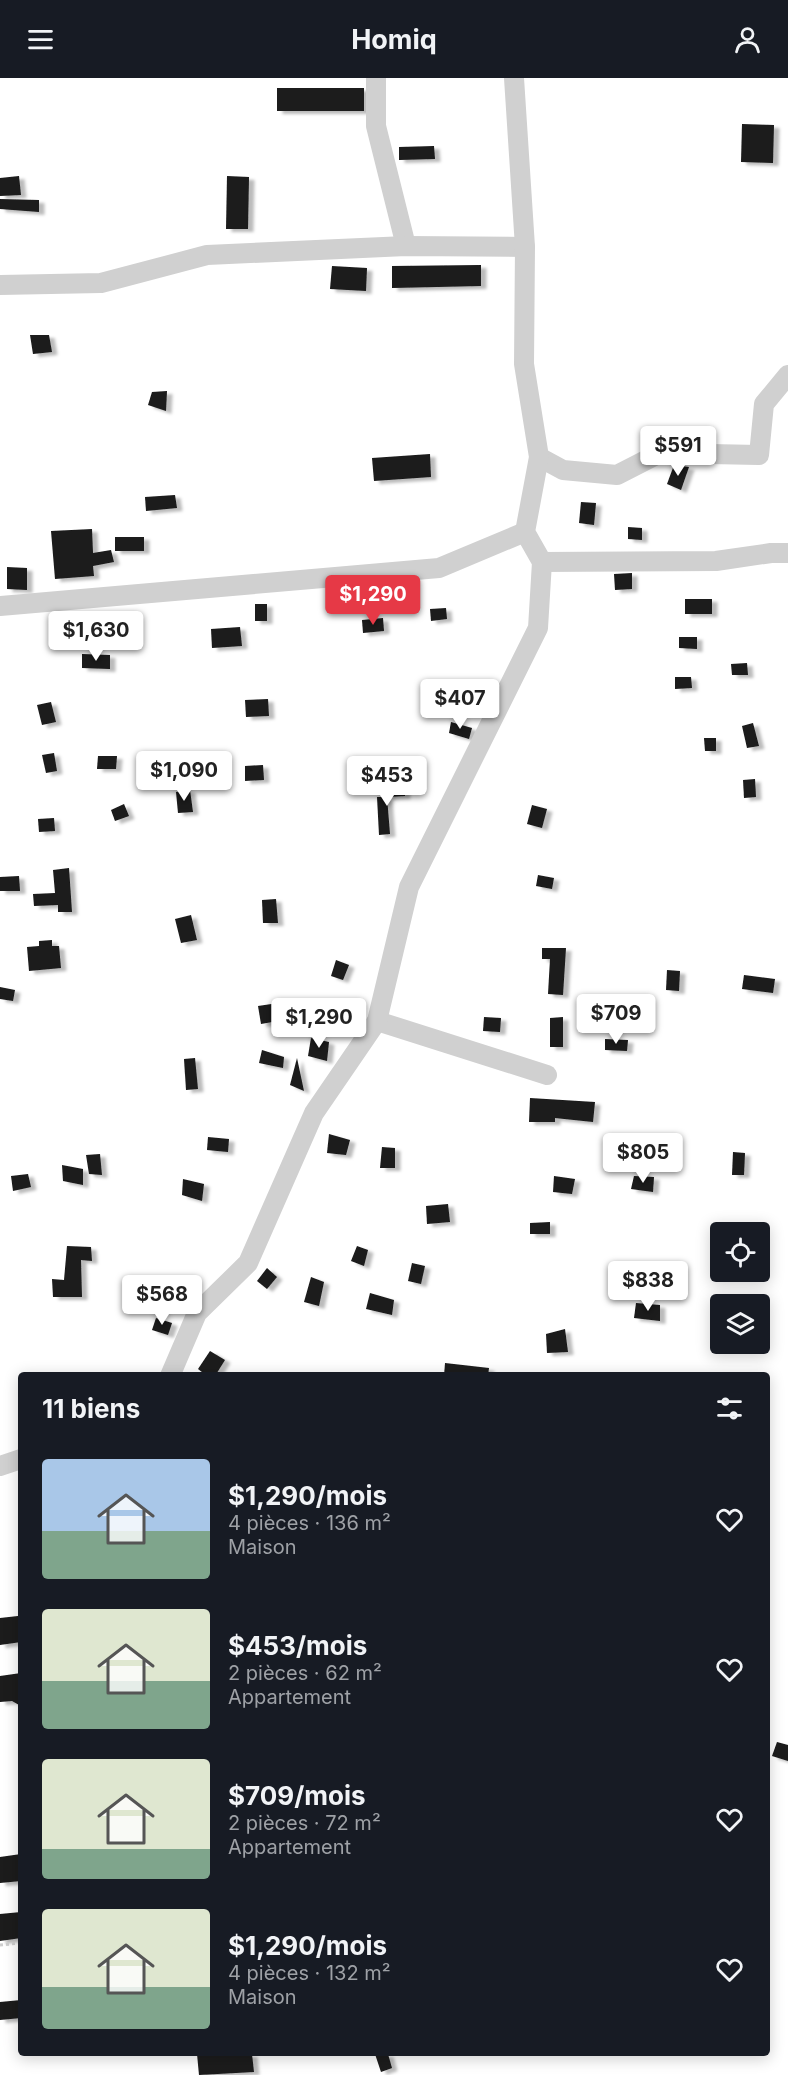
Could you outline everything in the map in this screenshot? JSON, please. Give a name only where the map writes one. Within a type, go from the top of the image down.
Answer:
[{"type":"street","points":[[376,78],[376,126],[406,246]]},
{"type":"street","points":[[172,1372],[197,1313],[248,1263],[314,1113],[377,1022],[409,887],[538,628],[543,562],[525,532],[539,457],[524,364],[525,247],[514,78]]},
{"type":"street","points":[[0,285],[101,283],[207,255],[406,246],[525,247]]},
{"type":"street","points":[[539,457],[563,470],[617,475],[660,453],[759,455],[764,404],[788,375]]},
{"type":"street","points":[[0,606],[439,568],[525,532]]},
{"type":"street","points":[[543,562],[716,561],[771,553],[788,553]]},
{"type":"street","points":[[377,1022],[547,1076]]},
{"type":"street","points":[[0,1466],[18,1459]]},
{"type":"path","points":[[0,1945],[18,1943]]},
{"type":"building","points":[[277,88],[364,88],[364,111],[277,111]]},
{"type":"building","points":[[742,124],[774,125],[773,163],[741,162]]},
{"type":"building","points":[[434,146],[435,159],[399,160],[399,147]]},
{"type":"building","points":[[19,176],[21,195],[0,196],[0,178]]},
{"type":"building","points":[[227,176],[249,177],[248,229],[226,229]]},
{"type":"building","points":[[0,199],[39,200],[39,212],[0,209]]},
{"type":"building","points":[[481,265],[481,286],[392,288],[392,266]]},
{"type":"building","points":[[332,266],[367,268],[366,291],[330,289]]},
{"type":"building","points":[[30,335],[49,335],[52,352],[33,354]]},
{"type":"building","points":[[167,391],[166,411],[148,405],[152,392]]},
{"type":"building","points":[[430,454],[431,477],[374,481],[372,458]]},
{"type":"building","points":[[674,465],[689,467],[681,490],[667,484]]},
{"type":"building","points":[[175,495],[177,508],[146,511],[145,497]]},
{"type":"building","points":[[581,502],[596,503],[594,525],[579,523]]},
{"type":"building","points":[[628,527],[642,528],[642,540],[628,539]]},
{"type":"building","points":[[92,529],[93,553],[111,550],[114,562],[93,566],[94,576],[55,579],[51,531]]},
{"type":"building","points":[[115,537],[144,537],[144,551],[115,551]]},
{"type":"building","points":[[7,567],[27,568],[27,590],[7,589]]},
{"type":"building","points":[[632,573],[632,589],[615,590],[614,574]]},
{"type":"building","points":[[393,593],[408,593],[408,609],[393,609]]},
{"type":"building","points":[[685,599],[712,599],[712,614],[685,614]]},
{"type":"building","points":[[255,604],[267,604],[267,621],[255,621]]},
{"type":"building","points":[[446,608],[447,619],[431,621],[430,609]]},
{"type":"building","points":[[383,618],[384,631],[363,633],[362,620]]},
{"type":"building","points":[[240,627],[242,646],[212,648],[211,629]]},
{"type":"building","points":[[679,637],[697,637],[697,649],[679,648]]},
{"type":"building","points":[[82,654],[110,655],[110,669],[82,668]]},
{"type":"building","points":[[747,663],[748,675],[732,675],[731,664]]},
{"type":"building","points":[[675,677],[691,677],[692,688],[675,689]]},
{"type":"building","points":[[268,699],[269,716],[246,717],[245,700]]},
{"type":"building","points":[[51,702],[56,722],[42,725],[37,705]]},
{"type":"building","points":[[451,722],[472,728],[469,739],[449,733]]},
{"type":"building","points":[[753,723],[759,746],[747,748],[742,726]]},
{"type":"building","points":[[704,738],[716,738],[716,751],[705,751]]},
{"type":"building","points":[[54,753],[57,771],[46,773],[42,755]]},
{"type":"building","points":[[98,756],[117,756],[116,769],[97,769]]},
{"type":"building","points":[[263,765],[264,780],[245,781],[245,766]]},
{"type":"building","points":[[755,779],[756,797],[744,798],[743,780]]},
{"type":"building","points":[[405,785],[405,796],[387,797],[390,834],[379,835],[377,797],[386,797],[386,786]]},
{"type":"building","points":[[190,790],[193,812],[178,813],[176,792]]},
{"type":"building","points":[[124,804],[129,816],[115,821],[111,810]]},
{"type":"building","points":[[532,805],[547,809],[542,828],[527,824]]},
{"type":"building","points":[[54,818],[55,831],[39,832],[38,819]]},
{"type":"building","points":[[69,868],[72,912],[58,912],[58,905],[34,906],[33,894],[55,893],[53,870]]},
{"type":"building","points":[[538,875],[554,878],[552,889],[536,886]]},
{"type":"building","points":[[19,876],[20,891],[0,891],[0,877]]},
{"type":"building","points":[[276,899],[278,923],[263,923],[262,900]]},
{"type":"building","points":[[191,915],[197,940],[181,943],[175,919]]},
{"type":"building","points":[[52,940],[52,946],[59,946],[61,968],[29,971],[27,947],[39,946],[39,941]]},
{"type":"building","points":[[542,948],[566,948],[563,995],[548,994],[550,959],[542,959]]},
{"type":"building","points":[[336,960],[349,965],[343,980],[331,976]]},
{"type":"building","points":[[667,970],[680,971],[679,991],[666,990]]},
{"type":"building","points":[[744,975],[775,979],[773,993],[742,989]]},
{"type":"building","points":[[0,987],[15,990],[13,1001],[0,999]]},
{"type":"building","points":[[285,1002],[289,1019],[261,1024],[258,1006]]},
{"type":"building","points":[[484,1017],[501,1018],[500,1032],[483,1031]]},
{"type":"building","points":[[563,1017],[563,1047],[550,1047],[550,1018]]},
{"type":"building","points":[[311,1038],[329,1042],[327,1061],[308,1056]]},
{"type":"building","points":[[605,1039],[628,1040],[627,1051],[605,1050]]},
{"type":"building","points":[[262,1050],[284,1057],[283,1068],[259,1063]]},
{"type":"building","points":[[195,1058],[198,1089],[186,1090],[184,1059]]},
{"type":"building","points":[[297,1058],[304,1091],[290,1085]]},
{"type":"building","points":[[530,1098],[595,1102],[593,1122],[555,1118],[555,1122],[529,1122]]},
{"type":"building","points":[[329,1134],[350,1140],[346,1155],[327,1153]]},
{"type":"building","points":[[208,1137],[229,1139],[228,1152],[207,1150]]},
{"type":"building","points":[[382,1147],[395,1148],[395,1168],[380,1168]]},
{"type":"building","points":[[733,1152],[745,1153],[744,1175],[732,1175]]},
{"type":"building","points":[[100,1154],[102,1175],[89,1174],[86,1155]]},
{"type":"building","points":[[62,1165],[83,1169],[83,1185],[63,1181]]},
{"type":"building","points":[[28,1174],[31,1187],[13,1191],[11,1176]]},
{"type":"building","points":[[554,1176],[575,1179],[572,1194],[553,1192]]},
{"type":"building","points":[[634,1176],[654,1177],[653,1192],[631,1189]]},
{"type":"building","points":[[183,1179],[204,1184],[202,1201],[182,1195]]},
{"type":"building","points":[[448,1204],[450,1222],[427,1224],[426,1206]]},
{"type":"building","points":[[550,1222],[550,1234],[530,1234],[530,1223]]},
{"type":"building","points":[[67,1246],[91,1247],[92,1261],[81,1260],[82,1297],[53,1297],[52,1279],[64,1280]]},
{"type":"building","points":[[357,1246],[368,1250],[364,1266],[351,1261]]},
{"type":"building","points":[[412,1263],[425,1266],[421,1284],[408,1281]]},
{"type":"building","points":[[267,1268],[277,1277],[267,1289],[257,1281]]},
{"type":"building","points":[[311,1277],[324,1282],[319,1306],[304,1302]]},
{"type":"building","points":[[370,1293],[394,1300],[392,1315],[366,1309]]},
{"type":"building","points":[[636,1303],[660,1305],[660,1321],[634,1318]]},
{"type":"building","points":[[156,1318],[172,1323],[168,1335],[152,1330]]},
{"type":"building","points":[[565,1329],[568,1352],[547,1353],[546,1334]]},
{"type":"building","points":[[210,1351],[225,1360],[218,1372],[202,1372],[198,1369]]},
{"type":"building","points":[[445,1363],[489,1368],[488,1372],[444,1372]]},
{"type":"building","points":[[18,1616],[18,1642],[0,1645],[0,1618]]},
{"type":"building","points":[[18,1673],[18,1704],[12,1701],[0,1702],[0,1676]]},
{"type":"building","points":[[777,1742],[788,1745],[788,1761],[772,1756]]},
{"type":"building","points":[[18,1854],[18,1881],[0,1883],[0,1857]]},
{"type":"building","points":[[18,1912],[18,1938],[0,1941],[0,1914]]},
{"type":"building","points":[[18,2000],[18,2018],[0,2020],[0,2002]]},
{"type":"building","points":[[197,2056],[252,2056],[254,2072],[199,2075]]},
{"type":"building","points":[[376,2056],[389,2056],[392,2068],[381,2072]]}]
